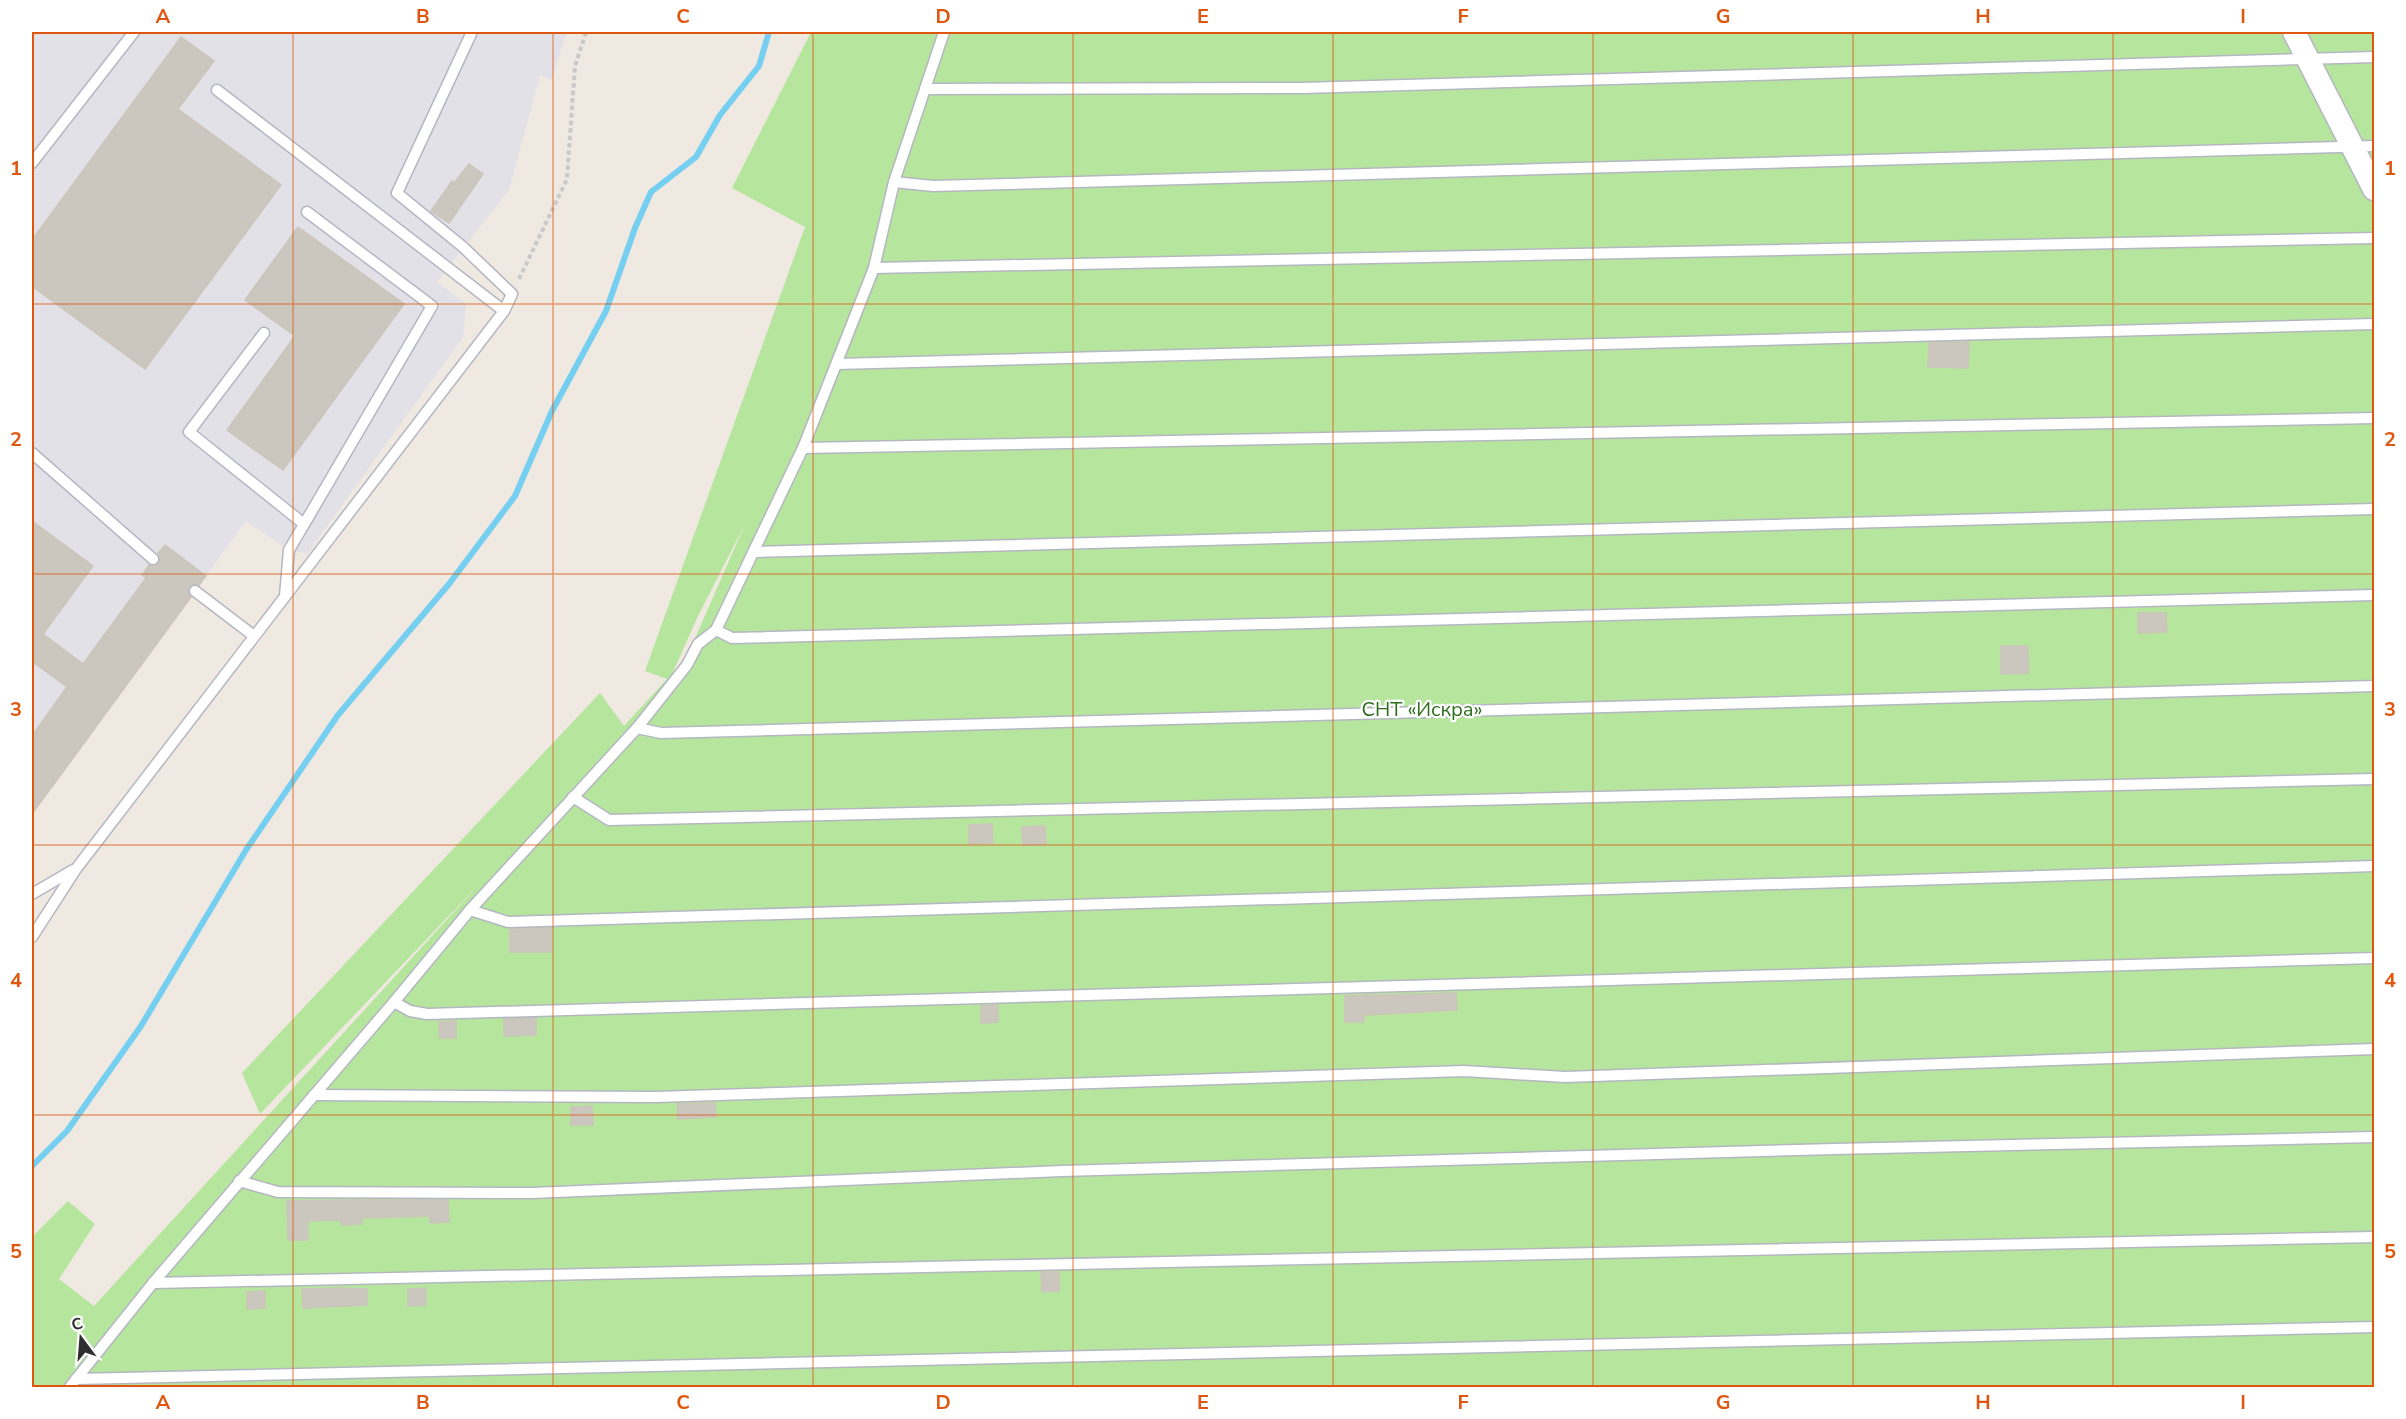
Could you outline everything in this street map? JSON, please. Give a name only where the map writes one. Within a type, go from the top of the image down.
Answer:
[{"type":"street","points":[[2294,32],[2364,146],[2374,189]]},
{"type":"lane","points":[[32,164],[134,32]]},
{"type":"lane","points":[[72,1383],[153,1283],[470,910],[637,728],[687,666],[698,644],[716,630],[803,448],[874,268],[894,182],[944,32]]},
{"type":"lane","points":[[32,937],[76,869],[504,311],[513,294],[463,248],[397,193],[471,34]]},
{"type":"lane","points":[[925,89],[1303,88],[1567,82],[2309,57],[2374,57]]},
{"type":"lane","points":[[217,90],[504,311]]},
{"type":"lane","points":[[894,182],[933,186],[2364,146]]},
{"type":"lane","points":[[285,596],[289,550],[432,306],[308,212]]},
{"type":"lane","points":[[874,268],[2374,238]]},
{"type":"lane","points":[[837,364],[2374,324]]},
{"type":"lane","points":[[264,333],[189,432],[304,524]]},
{"type":"lane","points":[[803,448],[2374,418]]},
{"type":"lane","points":[[32,453],[153,559]]},
{"type":"lane","points":[[754,552],[2374,509]]},
{"type":"lane","points":[[195,591],[254,636]]},
{"type":"lane","points":[[716,630],[732,638],[2374,595]]},
{"type":"lane","points":[[637,728],[661,733],[2374,686]]},
{"type":"lane","points":[[573,797],[609,820],[2374,779]]},
{"type":"lane","points":[[470,910],[508,922],[2374,866]]},
{"type":"lane","points":[[32,894],[76,869]]},
{"type":"lane","points":[[394,1002],[410,1011],[427,1014],[2374,958]]},
{"type":"lane","points":[[314,1095],[656,1097],[1464,1071],[1565,1077],[2374,1049]]},
{"type":"lane","points":[[239,1181],[278,1192],[532,1193],[1074,1171],[1835,1149],[2374,1137]]},
{"type":"lane","points":[[153,1283],[2374,1237]]},
{"type":"lane","points":[[72,1383],[2374,1327]]},
{"type":"path","points":[[513,294],[567,179],[575,66],[586,32]]},
{"type":"shaded area","points":[[32,32],[567,32],[551,80],[540,75],[509,190],[437,282],[466,304],[463,337],[307,554],[289,550],[246,521],[32,814]]},
{"type":"green space","name":"СНТ «Искра»","points":[[811,32],[2374,32],[2374,1387],[32,1388],[32,1237],[68,1201],[95,1224],[59,1279],[94,1306],[483,880],[260,1114],[242,1073],[600,693],[624,726],[667,679],[645,671],[805,227],[732,188]],"holes":[[[745,524],[686,659],[673,672],[698,616]]]},
{"type":"building","points":[[181,37],[214,61],[178,109],[281,185],[145,369],[32,286],[32,240]]},
{"type":"building","points":[[469,164],[483,174],[449,223],[431,211],[452,181],[454,183]]},
{"type":"building","points":[[298,227],[404,304],[283,470],[227,430],[295,336],[245,300]]},
{"type":"building","points":[[1969,342],[1968,368],[1928,367],[1929,343]]},
{"type":"building","points":[[32,521],[93,566],[43,634],[83,664],[146,578],[142,575],[149,565],[155,566],[159,563],[158,553],[165,545],[206,576],[199,585],[193,584],[189,587],[188,593],[191,597],[32,814],[32,736],[67,687],[32,661]]},
{"type":"building","points":[[2138,613],[2166,613],[2167,632],[2138,633]]},
{"type":"building","points":[[2001,646],[2028,646],[2029,673],[2001,674]]},
{"type":"building","points":[[992,824],[993,843],[969,844],[969,825]]},
{"type":"building","points":[[1045,826],[1046,844],[1023,845],[1022,827]]},
{"type":"building","points":[[551,928],[551,952],[510,952],[510,929]]},
{"type":"building","points":[[1456,993],[1457,1010],[1364,1015],[1364,1022],[1345,1022],[1345,996]]},
{"type":"building","points":[[998,1005],[998,1022],[981,1023],[981,1006]]},
{"type":"building","points":[[536,1018],[536,1035],[504,1036],[504,1019]]},
{"type":"building","points":[[456,1021],[456,1038],[439,1038],[439,1022]]},
{"type":"building","points":[[715,1103],[716,1117],[678,1119],[677,1104]]},
{"type":"building","points":[[592,1106],[593,1125],[571,1125],[571,1107]]},
{"type":"building","points":[[448,1200],[449,1222],[430,1223],[430,1216],[361,1218],[362,1224],[341,1225],[341,1220],[308,1221],[308,1240],[288,1240],[287,1201]]},
{"type":"building","points":[[1041,1272],[1059,1272],[1059,1291],[1042,1292]]},
{"type":"building","points":[[426,1288],[426,1305],[408,1306],[408,1289]]},
{"type":"building","points":[[302,1289],[367,1289],[367,1305],[303,1308]]},
{"type":"building","points":[[265,1291],[265,1308],[247,1309],[247,1292]]},
{"type":"waterway","points":[[32,1166],[67,1131],[141,1026],[246,850],[338,715],[449,584],[515,496],[552,411],[606,311],[635,228],[651,192],[696,157],[720,115],[759,66],[769,32]]}]
